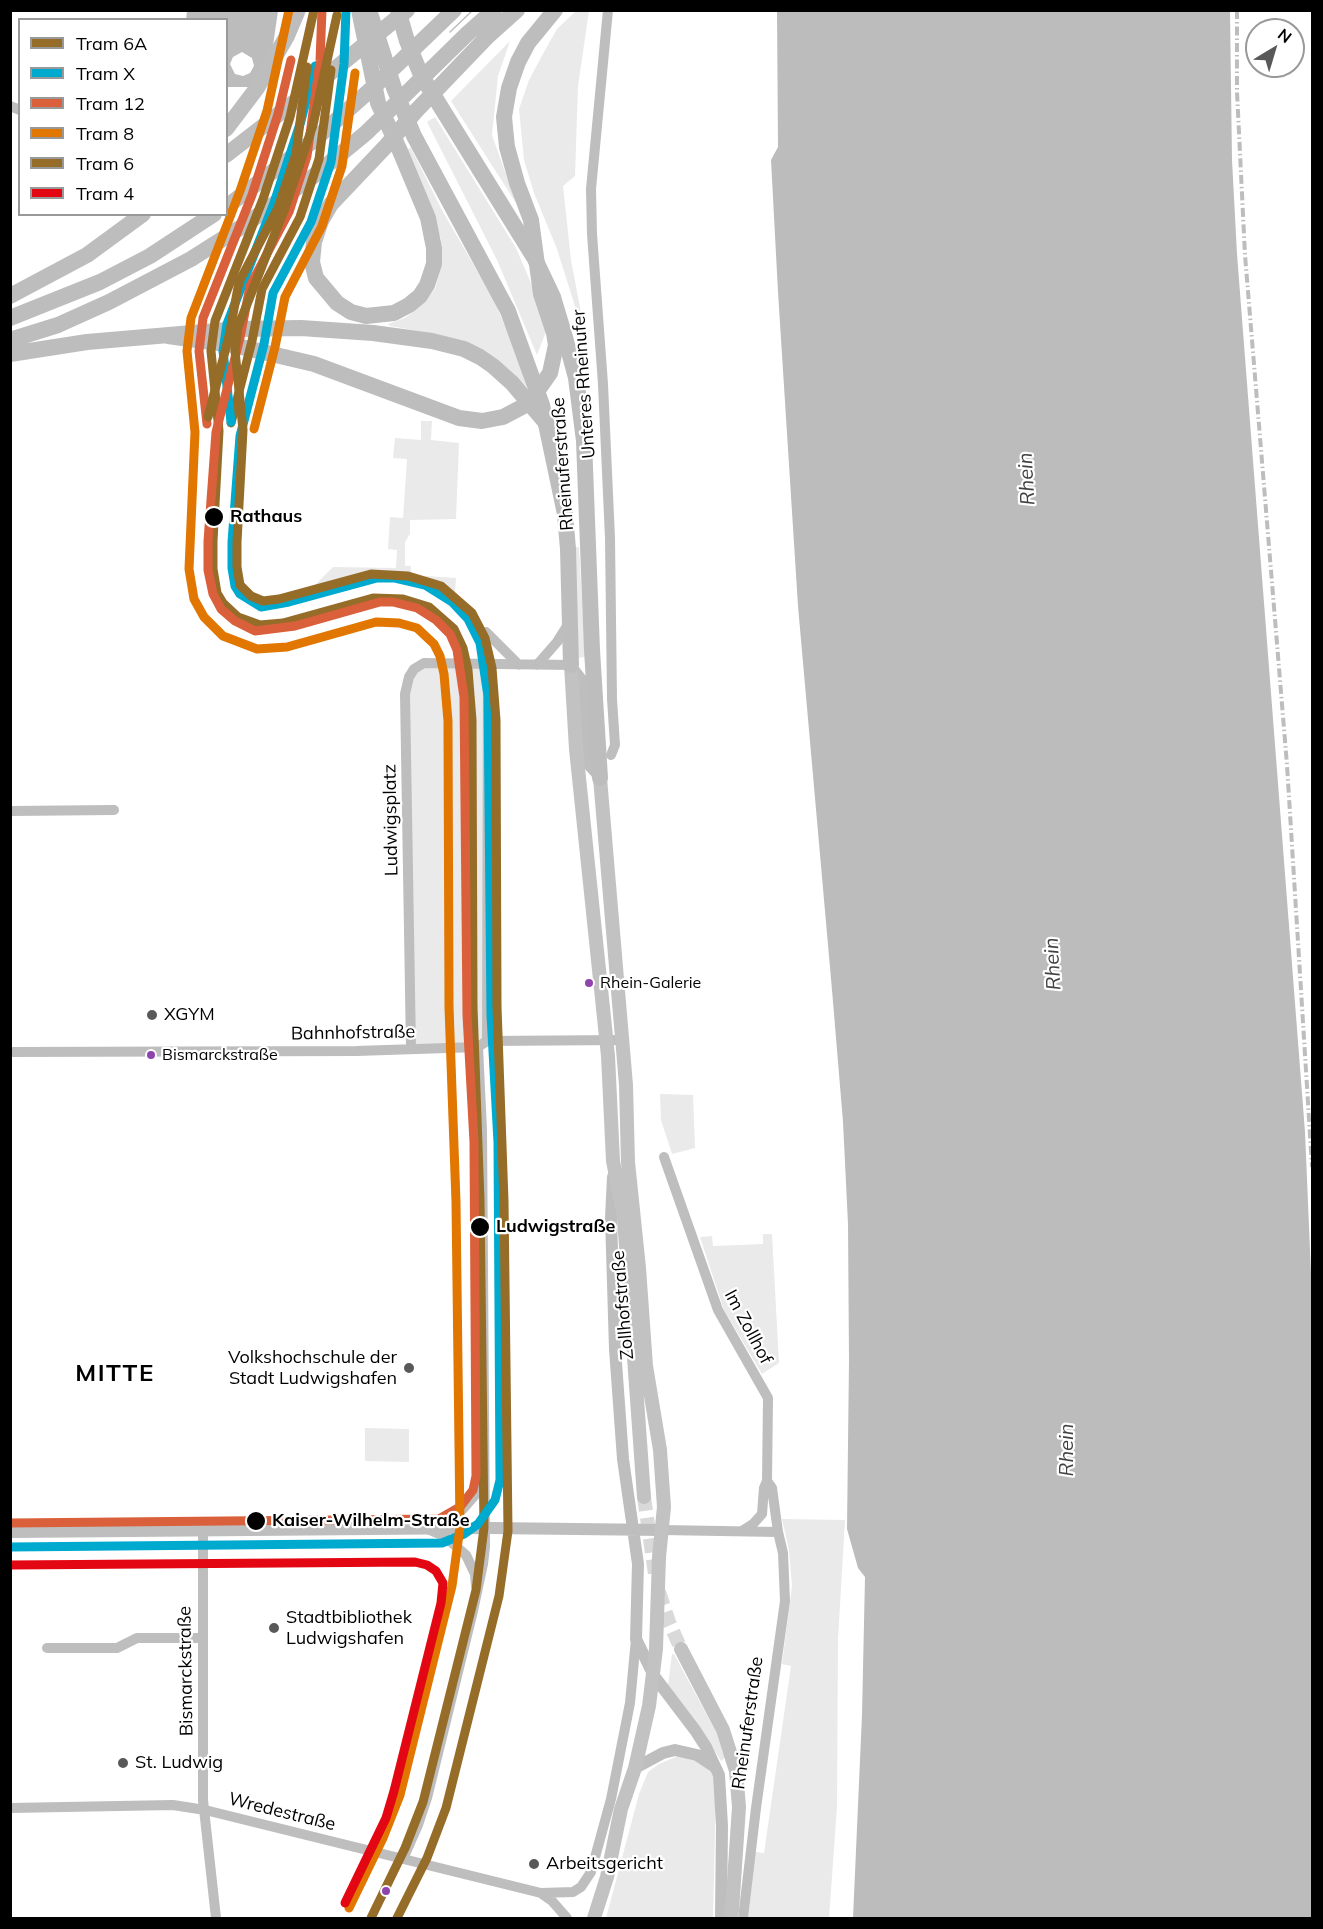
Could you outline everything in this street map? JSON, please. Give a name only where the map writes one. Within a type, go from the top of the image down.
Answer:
[{"type":"main road","points":[[228,126],[257,88],[287,36],[298,10]]},
{"type":"main road","points":[[359,10],[378,103],[428,218],[433,237],[434,264],[427,285],[420,296],[409,305],[394,313],[366,316],[351,312],[337,303],[316,278],[312,262],[314,242],[319,226],[331,204],[415,112],[488,36],[517,10]]},
{"type":"main road","name":"Rheinuferstraße","points":[[369,10],[394,88],[414,136],[508,311],[530,367],[547,424],[565,514],[576,749],[606,1040]]},
{"type":"main road","name":"Rheinuferstraße","points":[[398,10],[407,41],[422,75],[535,259],[553,297],[576,378],[584,441],[600,778],[622,1040]]},
{"type":"main road","points":[[228,153],[406,10]]},
{"type":"main road","points":[[228,205],[313,141],[454,10]]},
{"type":"main road","points":[[10,340],[58,325],[109,302],[191,260],[243,226],[315,175],[366,133],[494,10]]},
{"type":"main road","points":[[168,336],[233,345],[314,364],[459,418],[482,421],[503,417],[522,407],[536,393],[550,373],[556,345],[541,294],[531,219],[517,183],[507,147],[504,117],[509,88],[518,62],[528,43],[555,10]]},
{"type":"main road","points":[[10,296],[87,255],[140,216]]},
{"type":"main road","points":[[10,318],[100,282],[150,256],[211,216]]},
{"type":"main road","points":[[10,354],[87,342],[239,329],[301,328],[373,333],[432,341],[464,349],[487,362],[512,383],[547,424]]},
{"type":"main road","name":"Zollhofstraße","points":[[606,1040],[613,1161]]},
{"type":"main road","name":"Zollhofstraße","points":[[594,1918],[607,1877],[621,1809],[635,1768],[649,1706],[654,1676],[664,1507],[660,1450],[646,1366],[628,1162],[622,1040]]},
{"type":"main road","points":[[613,1161],[624,1218],[645,1497]]},
{"type":"main road","points":[[624,1218],[628,1162]]},
{"type":"main road","points":[[681,1649],[723,1730],[736,1771],[739,1807],[732,1917]]},
{"type":"street","name":"Unteres Rheinufer","points":[[608,10],[591,201],[610,538],[612,699],[615,745],[611,754]]},
{"type":"street","points":[[537,665],[557,642],[570,622]]},
{"type":"street","points":[[486,632],[519,665]]},
{"type":"street","name":"Ludwigsplatz","points":[[411,1048],[406,683],[414,669],[424,663],[488,665]]},
{"type":"street","points":[[403,1859],[418,1826],[427,1798],[477,1593],[483,1564],[486,1528],[482,1130],[488,665],[571,665]]},
{"type":"street","name":"Rheinuferstraße","points":[[571,665],[582,679],[589,766],[600,778]]},
{"type":"street","points":[[10,811],[114,810]]},
{"type":"street","name":"Bahnhofstraße","points":[[10,1052],[356,1051],[622,1040]]},
{"type":"street","name":"Im Zollhof","points":[[664,1157],[717,1310],[768,1398],[767,1481],[764,1488],[762,1514],[742,1531]]},
{"type":"street","name":"Zollhofstraße","points":[[613,1161],[611,1218],[616,1361],[623,1459],[638,1564],[636,1639]]},
{"type":"street","points":[[426,1529],[444,1522],[468,1504],[478,1488],[485,1463]]},
{"type":"street","name":"Im Zollhof","points":[[767,1481],[772,1488],[778,1532]]},
{"type":"street","points":[[10,1532],[486,1528],[778,1532]]},
{"type":"street","points":[[426,1529],[444,1536],[466,1555],[475,1574],[477,1593]]},
{"type":"street","name":"Bismarckstraße","points":[[202,1530],[203,1800],[216,1918]]},
{"type":"street","name":"Rheinuferstraße","points":[[732,1917],[756,1808],[785,1601],[783,1553],[778,1532]]},
{"type":"street","points":[[46,1648],[117,1648],[137,1638],[202,1638]]},
{"type":"street","points":[[636,1639],[654,1676],[694,1730],[716,1767]]},
{"type":"street","name":"Wredestraße","points":[[10,1808],[173,1805],[541,1893],[573,1892],[581,1887],[591,1872],[623,1745],[633,1685],[636,1639]]},
{"type":"street","points":[[635,1768],[663,1753],[675,1750],[696,1755],[716,1767]]},
{"type":"street","name":"Rheinuferstraße","points":[[716,1767],[719,1775],[732,1917]]},
{"type":"street","name":"Wredestraße","points":[[541,1893],[552,1901],[567,1918]]},
{"type":"shaded area","points":[[576,11],[589,11],[578,86],[575,176],[563,186],[571,260],[582,318],[579,319],[557,249],[534,193],[524,160],[519,109],[529,80],[557,29]]},
{"type":"shaded area","points":[[510,41],[498,76],[492,135],[516,203],[451,101]]},
{"type":"shaded area","points":[[435,117],[516,248],[537,297],[547,329],[537,355],[497,260],[427,122]]},
{"type":"shaded area","points":[[411,148],[443,212],[494,300],[527,387],[509,370],[435,334],[388,324],[405,318],[425,302],[435,289],[442,264],[441,240],[435,218],[406,149]]},
{"type":"shaded area","points":[[421,421],[432,421],[431,440],[459,443],[456,519],[410,520],[410,534],[405,542],[405,566],[411,566],[411,575],[456,578],[455,592],[448,601],[422,587],[405,582],[385,581],[312,599],[310,590],[333,567],[396,568],[397,550],[388,549],[390,517],[403,518],[407,459],[393,458],[395,438],[421,440]]},
{"type":"shaded area","points":[[573,547],[579,547],[585,657],[577,658]]},
{"type":"shaded area","points":[[488,665],[487,1041],[411,1049],[405,694],[418,666]]},
{"type":"shaded area","points":[[660,1094],[693,1095],[695,1148],[672,1154],[661,1120]]},
{"type":"shaded area","points":[[763,1234],[772,1234],[779,1363],[762,1374],[724,1310],[700,1237],[712,1236],[713,1246],[763,1244]]},
{"type":"shaded area","points":[[365,1428],[409,1429],[409,1462],[365,1461]]},
{"type":"shaded area","points":[[782,1519],[845,1520],[838,1639],[837,1807],[829,1918],[748,1918],[755,1852],[764,1853],[791,1666],[782,1664],[792,1586],[789,1550]]},
{"type":"shaded area","points":[[672,1654],[716,1732],[725,1758],[721,1761],[695,1720],[668,1685]]},
{"type":"shaded area","points":[[678,1756],[697,1760],[710,1768],[714,1778],[716,1789],[713,1918],[606,1918],[639,1794],[648,1772],[659,1764]]},
{"type":"water","points":[[187,11],[278,11],[267,87],[228,87],[228,18],[186,18]],"holes":[[[242,52],[252,58],[254,66],[250,73],[243,76],[235,74],[230,64],[233,57]]]},
{"type":"water","name":"Rhein","points":[[777,11],[1230,11],[1232,160],[1237,254],[1305,1132],[1312,1297],[1312,1918],[853,1918],[862,1715],[865,1577],[858,1568],[847,1529],[848,1224],[843,1122],[798,606],[778,292],[771,160],[778,147]]},
{"type":"tunnel","points":[[644,1497],[655,1574]]},
{"type":"tunnel","points":[[659,1592],[681,1649]]},
{"type":"tram line","name":"8","points":[[289,10],[267,111],[240,191],[191,318],[187,351],[195,432],[189,569],[194,599],[204,617],[223,636],[257,649],[287,647],[376,622],[399,623],[417,628],[434,644],[440,656],[448,721],[449,1007],[456,1202],[460,1527],[452,1586],[400,1795],[383,1838],[349,1908]]},
{"type":"tram line","name":"6A","points":[[314,10],[290,117],[263,199],[215,321],[211,351],[219,431],[213,541],[213,569],[217,593],[223,603],[238,617],[260,625],[283,623],[373,598],[403,599],[429,607],[454,629],[463,648],[468,670],[472,720],[473,1007],[480,1201],[484,1528],[476,1590],[423,1802],[405,1848],[371,1918]]},
{"type":"tram line","name":"12","points":[[10,1523],[439,1519],[460,1507],[473,1490],[476,1476],[474,1142],[467,1015],[464,697],[457,650],[450,634],[436,620],[417,608],[393,602],[380,602],[295,626],[255,631],[235,621],[221,609],[213,594],[208,570],[216,432],[240,338],[250,286],[289,212],[307,156],[320,61],[322,10]]},
{"type":"tram line","name":"X","points":[[10,1547],[442,1543],[464,1534],[478,1524],[495,1500],[500,1480],[498,1142],[491,1015],[488,696],[480,643],[468,619],[452,602],[425,585],[395,578],[377,578],[289,602],[261,607],[240,594],[235,586],[232,568],[240,436],[264,344],[273,293],[311,222],[331,162],[344,64],[346,10]]},
{"type":"tram line","points":[[450,32],[473,10]]},
{"type":"tram line","points":[[458,39],[490,10]]},
{"type":"tram line","name":"6","points":[[337,15],[313,125],[285,208],[238,327],[235,351],[243,430],[237,542],[240,585],[251,596],[263,601],[279,599],[371,574],[408,576],[441,586],[472,613],[485,638],[492,668],[496,720],[497,1007],[504,1201],[508,1531],[499,1596],[446,1808],[427,1858],[397,1918]]},
{"type":"tram line","name":"12","points":[[207,424],[199,351],[203,318],[252,195],[278,114],[291,60]]},
{"type":"tram line","name":"X","points":[[231,422],[223,351],[227,324],[274,203],[301,121],[315,66]]},
{"type":"tram line","name":"6","points":[[208,417],[229,336],[239,282],[278,208],[296,154],[307,67]]},
{"type":"tram line","name":"6A","points":[[231,423],[252,341],[262,289],[300,217],[319,159],[331,70]]},
{"type":"tram line","name":"8","points":[[254,429],[285,297],[322,226],[342,166],[355,73]]},
{"type":"tram line","name":"4","points":[[10,1565],[415,1562],[427,1565],[436,1571],[443,1583],[441,1603],[394,1791],[386,1818],[345,1903]]},
{"type":"railway","points":[[1237,10],[1237,92],[1245,255],[1287,765],[1312,1167]]},
{"type":"place","name":"Rathaus","points":[[214,517]]},
{"type":"place","name":"Rhein-Galerie","points":[[589,983]]},
{"type":"place","name":"XGYM","points":[[152,1015]]},
{"type":"place","name":"Bismarckstraße","points":[[151,1055]]},
{"type":"place","name":"Ludwigstraße","points":[[480,1227]]},
{"type":"place","name":"Volkshochschule der Stadt Ludwigshafen","points":[[409,1368]]},
{"type":"place","name":"Kaiser-Wilhelm-Straße","points":[[256,1521]]},
{"type":"place","name":"Stadtbibliothek Ludwigshafen","points":[[274,1628]]},
{"type":"place","name":"St. Ludwig","points":[[123,1763]]},
{"type":"place","name":"Arbeitsgericht","points":[[534,1864]]},
{"type":"district","name":"MITTE","points":[[115,1374]]}]
